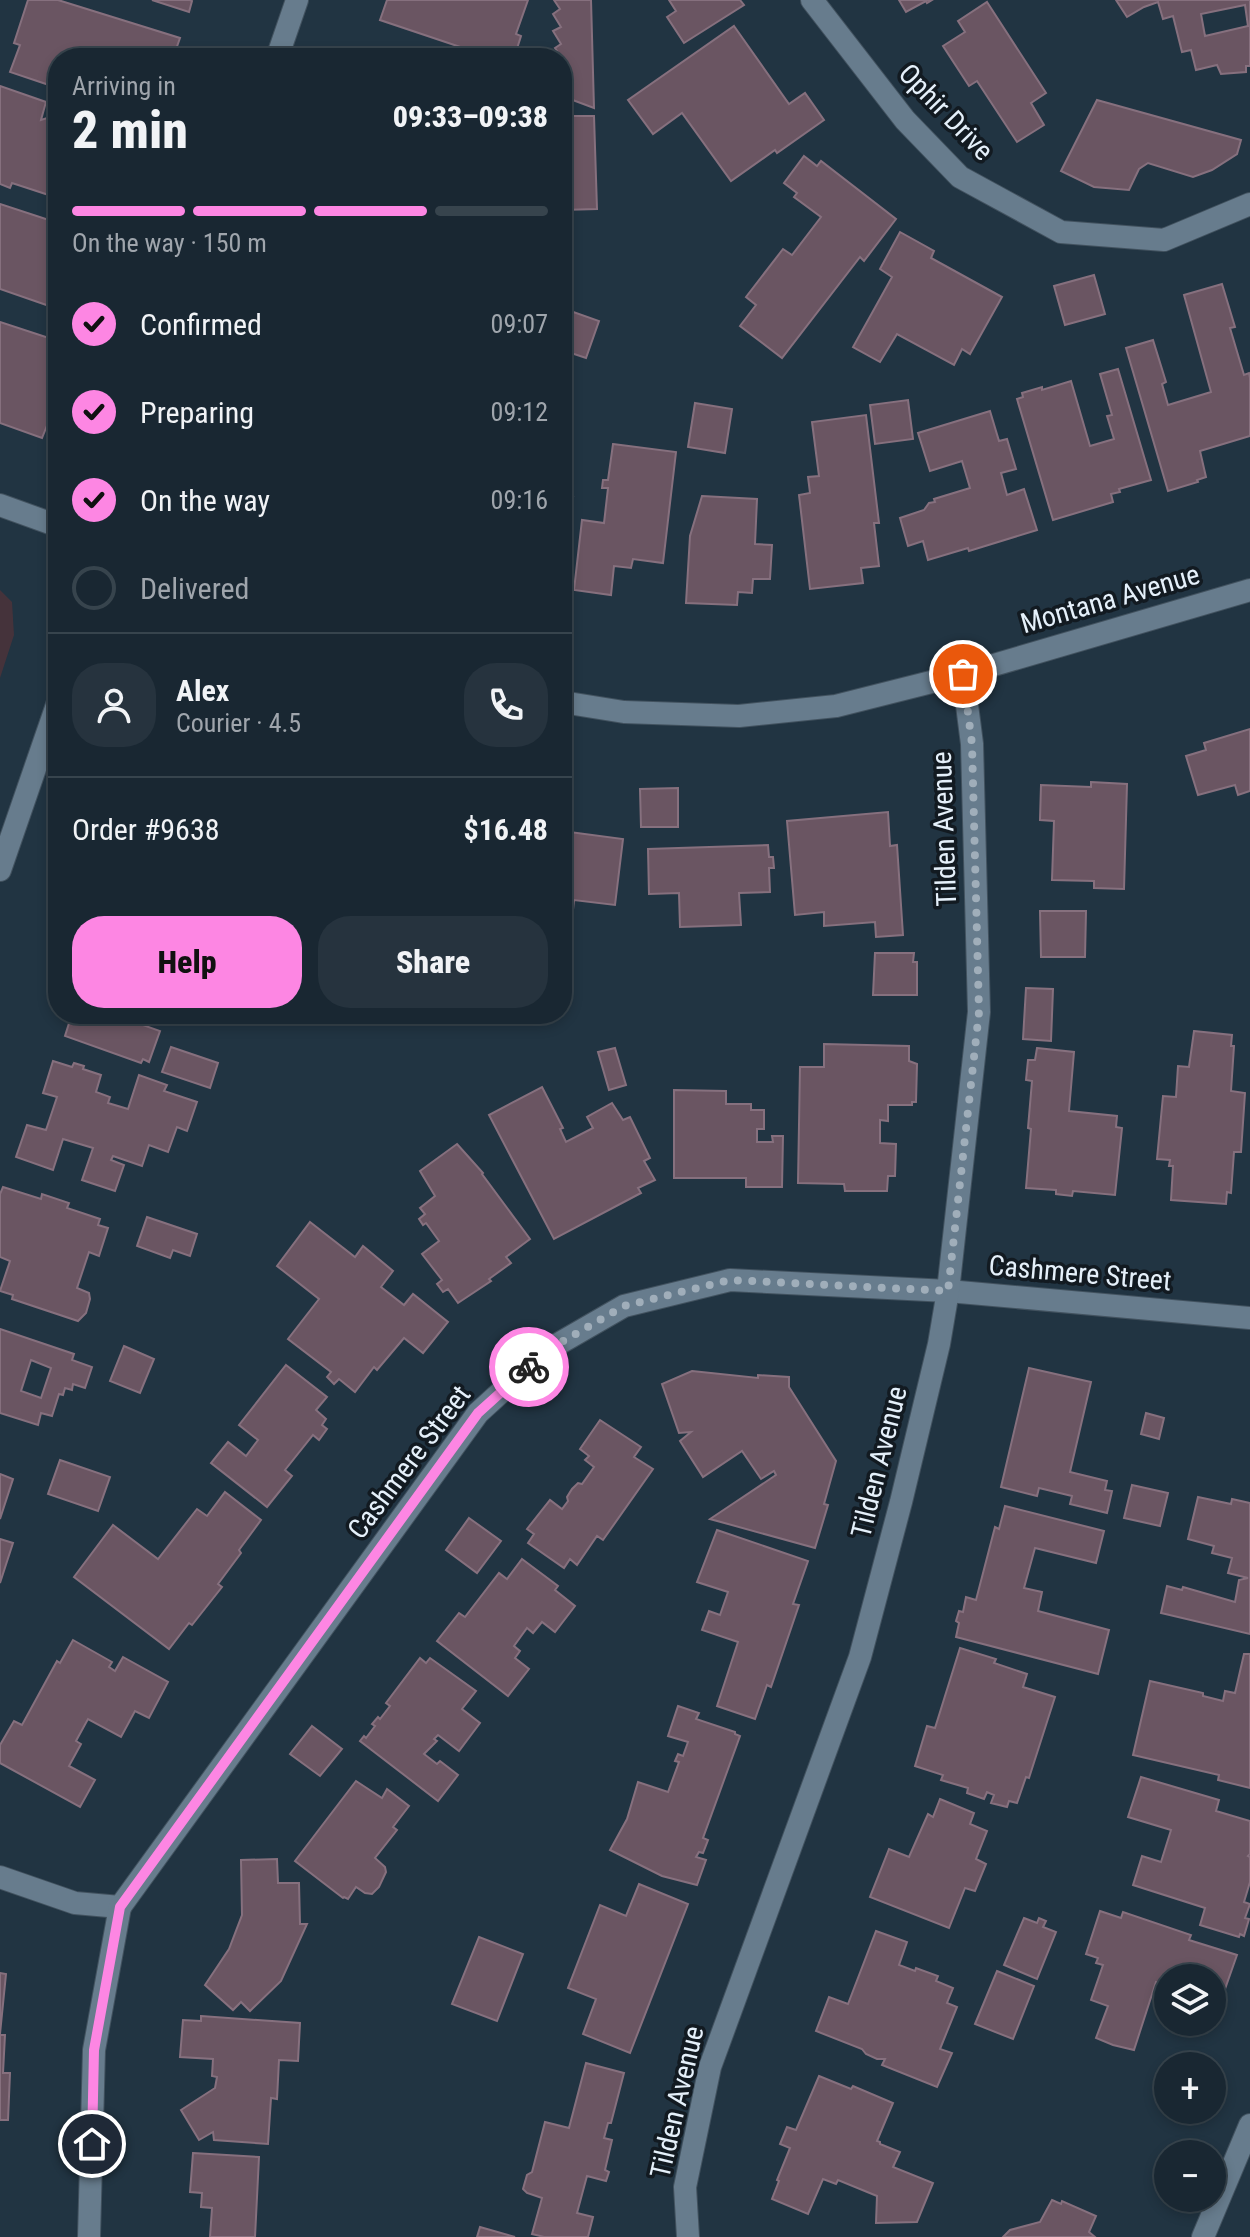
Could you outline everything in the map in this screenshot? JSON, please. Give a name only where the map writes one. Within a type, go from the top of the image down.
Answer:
[{"type":"street","points":[[280,48],[297,0]]},
{"type":"street","name":"Ophir Drive","points":[[812,0],[905,120],[960,177],[1061,232],[1164,240],[1250,204]]},
{"type":"street","points":[[0,505],[48,522]]},
{"type":"street","name":"Montana Avenue","points":[[572,704],[624,712],[739,716],[836,706],[963,674],[1250,590]]},
{"type":"street","name":"Tilden Avenue","points":[[688,2237],[685,2187],[710,2067],[860,1657],[939,1344],[948,1291],[979,1012],[972,744],[963,674]]},
{"type":"street","points":[[0,870],[48,731]]},
{"type":"street","name":"Cashmere Street","points":[[120,1907],[478,1413],[546,1351],[624,1306],[730,1280],[948,1291],[1250,1318]]},
{"type":"street","points":[[0,1877],[75,1903],[120,1907],[94,2050],[89,2237]]},
{"type":"street","points":[[1203,2237],[1250,2125]]},
{"type":"shaded area","points":[[0,590],[12,602],[14,635],[0,678]]},
{"type":"building","points":[[28,0],[58,0],[180,38],[176,48],[48,48],[48,85],[10,72],[20,45],[14,43]]},
{"type":"building","points":[[152,0],[190,0],[192,1],[189,12]]},
{"type":"building","points":[[387,0],[528,0],[516,34],[521,36],[517,48],[463,48],[380,20]]},
{"type":"building","points":[[554,0],[591,0],[594,108],[572,100],[572,48],[555,48],[561,44],[553,31],[561,27],[553,14],[560,9]]},
{"type":"building","points":[[669,0],[740,0],[744,5],[684,43],[667,17],[676,11]]},
{"type":"building","points":[[899,0],[932,0],[906,12]]},
{"type":"building","points":[[1116,0],[1250,0],[1250,66],[1246,66],[1246,72],[1221,74],[1217,65],[1196,70],[1191,50],[1182,52],[1173,16],[1163,19],[1158,2],[1127,17]],"holes":[[[1245,5],[1248,26],[1205,36],[1201,14]]]},
{"type":"building","points":[[987,2],[1046,93],[1031,103],[1044,125],[1017,142],[977,81],[969,86],[943,46],[965,32],[958,21]]},
{"type":"building","points":[[734,26],[789,104],[805,93],[824,120],[731,181],[682,113],[653,134],[628,100]]},
{"type":"building","points":[[0,86],[46,102],[41,120],[48,118],[48,195],[12,183],[10,188],[0,184]]},
{"type":"building","points":[[1097,100],[1241,140],[1237,154],[1212,170],[1193,177],[1148,163],[1139,169],[1129,190],[1094,187],[1061,171]]},
{"type":"building","points":[[572,116],[594,116],[597,209],[572,210]]},
{"type":"building","points":[[804,156],[817,166],[821,161],[896,219],[864,261],[860,257],[782,358],[740,326],[756,305],[746,297],[783,249],[792,255],[821,217],[794,197],[797,193],[784,183]]},
{"type":"building","points":[[0,204],[48,220],[48,306],[0,289]]},
{"type":"building","points":[[900,232],[934,251],[931,258],[1002,297],[970,354],[962,349],[954,365],[897,334],[880,362],[853,347],[892,277],[880,269]]},
{"type":"building","points":[[1094,275],[1105,314],[1065,325],[1054,286]]},
{"type":"building","points":[[1222,284],[1235,327],[1230,328],[1244,375],[1249,373],[1250,378],[1250,436],[1200,451],[1206,477],[1168,491],[1126,348],[1153,340],[1166,382],[1162,384],[1168,405],[1211,392],[1184,295]]},
{"type":"building","points":[[572,312],[599,321],[586,358],[572,353]]},
{"type":"building","points":[[0,322],[48,338],[48,423],[42,438],[0,423]]},
{"type":"building","points":[[1118,369],[1151,480],[1119,489],[1120,492],[1111,494],[1113,502],[1053,520],[1017,399],[1023,397],[1022,393],[1071,381],[1090,446],[1114,439],[1107,416],[1112,415],[1100,374]]},
{"type":"building","points":[[908,400],[913,439],[875,444],[870,405]]},
{"type":"building","points":[[695,403],[732,409],[725,453],[688,447]]},
{"type":"building","points":[[990,411],[999,441],[1007,439],[1016,469],[1001,473],[1007,495],[1024,489],[1037,530],[928,560],[923,541],[908,546],[900,518],[924,510],[929,503],[935,502],[934,499],[970,488],[962,461],[930,471],[918,433]]},
{"type":"building","points":[[866,415],[879,523],[874,523],[879,566],[861,568],[863,583],[810,589],[799,495],[810,493],[808,477],[819,476],[812,422]]},
{"type":"building","points":[[613,444],[676,452],[663,563],[633,559],[631,568],[614,566],[611,595],[574,590],[582,520],[604,523],[608,488],[602,488],[603,480],[608,480]]},
{"type":"building","points":[[702,496],[757,499],[755,544],[772,545],[770,579],[753,579],[752,593],[738,592],[737,605],[686,603],[690,536]]},
{"type":"building","points":[[1250,729],[1250,791],[1238,795],[1235,785],[1198,795],[1186,756],[1206,750],[1204,743]]},
{"type":"building","points":[[1091,782],[1127,784],[1124,889],[1094,888],[1094,881],[1052,880],[1054,821],[1040,820],[1041,785],[1091,787]]},
{"type":"building","points":[[678,788],[678,827],[641,827],[640,789]]},
{"type":"building","points":[[888,812],[890,846],[897,845],[903,935],[876,937],[875,922],[824,926],[824,912],[795,915],[787,821]]},
{"type":"building","points":[[572,832],[623,839],[615,905],[574,900],[573,910]]},
{"type":"building","points":[[768,845],[774,868],[769,868],[770,892],[739,893],[741,925],[680,927],[679,893],[649,894],[648,849]]},
{"type":"building","points":[[1040,911],[1086,911],[1085,957],[1041,957]]},
{"type":"building","points":[[875,953],[914,953],[917,995],[873,995]]},
{"type":"building","points":[[1026,988],[1053,989],[1051,1041],[1023,1039]]},
{"type":"building","points":[[69,1024],[140,1024],[160,1031],[149,1062],[143,1059],[141,1063],[65,1036]]},
{"type":"building","points":[[1194,1031],[1232,1035],[1231,1091],[1245,1093],[1241,1152],[1234,1152],[1231,1193],[1227,1192],[1226,1204],[1171,1200],[1173,1166],[1169,1166],[1170,1160],[1157,1159],[1163,1096],[1176,1097],[1178,1066],[1189,1067]]},
{"type":"building","points":[[824,1044],[909,1046],[909,1061],[917,1064],[916,1102],[912,1105],[888,1105],[888,1121],[880,1120],[880,1143],[896,1144],[895,1176],[888,1176],[887,1191],[845,1191],[844,1184],[798,1183],[800,1067],[824,1067]]},
{"type":"building","points":[[171,1047],[218,1063],[210,1088],[162,1072]]},
{"type":"building","points":[[615,1048],[626,1085],[609,1090],[598,1052]]},
{"type":"building","points":[[1037,1048],[1074,1052],[1069,1111],[1117,1116],[1116,1127],[1122,1128],[1115,1195],[1073,1191],[1072,1196],[1056,1194],[1056,1190],[1026,1188],[1032,1081],[1026,1080],[1028,1060],[1035,1060]]},
{"type":"building","points":[[53,1061],[72,1067],[74,1063],[101,1075],[96,1092],[110,1097],[108,1103],[128,1109],[139,1075],[167,1085],[164,1091],[197,1102],[187,1131],[177,1127],[168,1152],[149,1145],[142,1166],[113,1156],[111,1160],[124,1165],[115,1191],[82,1180],[93,1148],[63,1139],[53,1170],[16,1157],[27,1125],[46,1130],[57,1097],[43,1093]]},
{"type":"building","points":[[542,1087],[563,1128],[560,1129],[566,1142],[593,1128],[587,1117],[612,1103],[623,1120],[630,1117],[650,1158],[644,1161],[655,1180],[638,1188],[641,1193],[554,1239],[489,1115]]},
{"type":"building","points":[[674,1090],[726,1091],[726,1104],[751,1104],[751,1110],[764,1110],[764,1129],[757,1129],[757,1142],[773,1142],[772,1136],[783,1136],[782,1187],[746,1187],[746,1178],[674,1178]]},
{"type":"building","points":[[457,1144],[483,1173],[530,1239],[506,1257],[511,1263],[489,1279],[491,1281],[458,1303],[448,1289],[443,1292],[437,1284],[442,1280],[422,1254],[439,1241],[426,1223],[423,1225],[419,1219],[425,1214],[420,1208],[435,1196],[420,1171]]},
{"type":"building","points":[[3,1187],[41,1199],[42,1194],[69,1203],[67,1208],[100,1219],[98,1225],[108,1228],[99,1256],[89,1252],[77,1288],[89,1293],[90,1299],[86,1313],[78,1321],[12,1299],[13,1295],[0,1291],[10,1261],[0,1257],[0,1194]]},
{"type":"building","points":[[147,1217],[197,1234],[190,1256],[173,1250],[170,1258],[137,1246]]},
{"type":"building","points":[[310,1222],[355,1257],[363,1246],[393,1271],[381,1287],[404,1305],[413,1294],[448,1322],[423,1353],[404,1338],[377,1370],[374,1367],[355,1392],[339,1379],[334,1384],[327,1377],[331,1372],[288,1339],[319,1299],[277,1266]]},
{"type":"building","points":[[0,1329],[74,1354],[72,1360],[92,1367],[85,1388],[73,1384],[72,1390],[65,1388],[63,1395],[59,1394],[52,1416],[41,1413],[38,1425],[0,1413]],"holes":[[[31,1360],[51,1368],[41,1398],[21,1391]]]},
{"type":"building","points":[[124,1346],[154,1359],[140,1393],[110,1381]]},
{"type":"building","points":[[286,1365],[327,1397],[316,1410],[326,1419],[322,1425],[327,1429],[319,1440],[313,1435],[285,1470],[292,1476],[267,1507],[211,1463],[228,1442],[246,1456],[258,1440],[239,1425]]},
{"type":"building","points":[[1029,1368],[1091,1382],[1070,1472],[1107,1481],[1105,1490],[1112,1491],[1107,1513],[1070,1504],[1072,1496],[1039,1488],[1037,1496],[1001,1487]]},
{"type":"building","points":[[692,1371],[758,1378],[758,1375],[789,1377],[789,1387],[836,1461],[824,1504],[828,1505],[815,1548],[710,1519],[776,1475],[774,1471],[761,1479],[742,1451],[703,1477],[680,1441],[691,1432],[679,1433],[662,1384]]},
{"type":"building","points":[[1146,1413],[1164,1418],[1159,1439],[1141,1434]]},
{"type":"building","points":[[600,1420],[641,1447],[634,1457],[653,1469],[603,1540],[597,1536],[577,1565],[570,1559],[564,1568],[528,1543],[534,1534],[527,1529],[550,1500],[562,1509],[572,1489],[578,1483],[582,1484],[594,1467],[585,1460],[589,1456],[580,1449]]},
{"type":"building","points":[[60,1460],[110,1477],[98,1511],[48,1494]]},
{"type":"building","points":[[0,1474],[13,1479],[0,1519]]},
{"type":"building","points":[[1132,1485],[1168,1493],[1160,1526],[1124,1518]]},
{"type":"building","points":[[225,1492],[261,1520],[218,1584],[222,1587],[169,1649],[74,1577],[113,1525],[158,1559],[197,1509],[207,1516]]},
{"type":"building","points":[[1198,1497],[1231,1504],[1232,1499],[1250,1503],[1250,1634],[1161,1613],[1167,1586],[1182,1590],[1183,1587],[1235,1602],[1239,1580],[1248,1578],[1228,1573],[1232,1558],[1212,1553],[1214,1546],[1188,1539]]},
{"type":"building","points":[[1005,1506],[1104,1531],[1096,1563],[1035,1548],[1024,1588],[1042,1592],[1038,1611],[1109,1630],[1098,1674],[956,1637],[959,1611],[963,1612],[966,1597],[976,1600],[995,1527],[999,1529]]},
{"type":"building","points":[[469,1518],[501,1541],[477,1573],[446,1550]]},
{"type":"building","points":[[717,1530],[808,1561],[793,1604],[799,1605],[771,1687],[767,1685],[755,1719],[717,1706],[738,1642],[702,1630],[709,1611],[720,1615],[728,1592],[697,1582]]},
{"type":"building","points":[[0,1539],[13,1543],[0,1583]]},
{"type":"building","points":[[522,1559],[558,1586],[555,1590],[575,1606],[555,1632],[542,1622],[533,1633],[527,1628],[514,1646],[520,1651],[515,1658],[529,1669],[508,1696],[437,1641],[459,1613],[465,1617],[499,1573],[507,1579]]},
{"type":"building","points":[[73,1640],[112,1662],[109,1667],[115,1671],[123,1657],[168,1682],[149,1718],[135,1711],[121,1737],[88,1719],[76,1741],[81,1744],[69,1766],[95,1780],[80,1807],[0,1763],[0,1745],[14,1721],[22,1725],[57,1661],[60,1663]]},
{"type":"building","points":[[960,1648],[996,1659],[994,1663],[1027,1674],[1023,1687],[1055,1697],[1029,1778],[1026,1777],[1017,1803],[1009,1801],[1007,1807],[991,1803],[994,1795],[987,1792],[984,1799],[967,1793],[968,1788],[941,1780],[943,1775],[915,1766],[927,1726],[935,1728]]},
{"type":"building","points":[[1244,1654],[1250,1654],[1250,1788],[1218,1780],[1219,1775],[1133,1755],[1150,1681],[1203,1693],[1203,1696],[1223,1701],[1225,1691],[1235,1693]]},
{"type":"building","points":[[420,1658],[426,1663],[430,1658],[476,1691],[462,1709],[480,1723],[459,1751],[438,1735],[434,1739],[437,1741],[424,1754],[437,1764],[440,1761],[458,1775],[438,1801],[360,1741],[364,1736],[366,1738],[375,1726],[372,1724],[390,1706],[386,1703]]},
{"type":"building","points":[[678,1706],[699,1713],[696,1719],[740,1736],[703,1838],[708,1840],[703,1853],[699,1852],[696,1857],[706,1860],[697,1885],[662,1876],[610,1850],[627,1819],[638,1782],[668,1792],[679,1762],[675,1761],[678,1754],[683,1756],[688,1742],[668,1736]]},
{"type":"building","points":[[312,1726],[342,1749],[320,1776],[290,1754]]},
{"type":"building","points":[[1141,1777],[1219,1800],[1216,1811],[1250,1821],[1250,1882],[1244,1902],[1250,1904],[1244,1936],[1200,1925],[1205,1908],[1133,1885],[1142,1856],[1161,1862],[1171,1830],[1128,1817]]},
{"type":"building","points":[[356,1781],[382,1798],[387,1789],[409,1806],[393,1827],[397,1830],[375,1858],[386,1872],[379,1887],[372,1894],[356,1887],[348,1899],[295,1861]]},
{"type":"building","points":[[940,1799],[974,1813],[970,1824],[987,1831],[976,1859],[986,1864],[975,1891],[965,1888],[949,1928],[870,1897],[889,1849],[909,1857],[928,1814],[933,1817]]},
{"type":"building","points":[[277,1859],[278,1883],[299,1883],[300,1924],[307,1924],[281,1981],[250,2011],[241,2002],[233,2010],[205,1985],[229,1949],[242,1915],[241,1860]]},
{"type":"building","points":[[639,1884],[688,1904],[630,2053],[583,2034],[596,1999],[568,1988],[600,1905],[626,1916]]},
{"type":"building","points":[[1100,1911],[1121,1918],[1123,1912],[1191,1935],[1189,1940],[1237,1955],[1226,1986],[1226,1964],[1154,1964],[1154,1988],[1134,2050],[1096,2038],[1108,2006],[1091,2000],[1103,1965],[1096,1963],[1098,1958],[1086,1954]]},
{"type":"building","points":[[1024,1918],[1037,1923],[1039,1918],[1046,1921],[1043,1927],[1056,1932],[1037,1979],[1004,1965]]},
{"type":"building","points":[[876,1931],[907,1942],[899,1965],[938,1976],[936,1981],[953,1988],[947,2003],[957,2007],[940,2049],[952,2053],[937,2087],[882,2065],[885,2059],[877,2059],[862,2049],[816,2031],[829,1997],[848,2004]]},
{"type":"building","points":[[479,1937],[523,1954],[497,2021],[452,2004]]},
{"type":"building","points":[[997,1971],[1034,1986],[1013,2039],[975,2024]]},
{"type":"building","points":[[0,1973],[6,1974],[0,2034]]},
{"type":"building","points":[[201,2016],[300,2023],[298,2061],[279,2060],[277,2099],[271,2098],[268,2144],[214,2140],[213,2132],[199,2140],[181,2110],[215,2088],[217,2077],[212,2076],[213,2059],[180,2057],[183,2020],[201,2021]]},
{"type":"building","points":[[0,2035],[5,2035],[3,2073],[10,2073],[8,2120],[0,2120]]},
{"type":"building","points":[[586,2063],[624,2073],[604,2138],[612,2140],[605,2170],[609,2172],[606,2181],[587,2176],[577,2213],[593,2217],[588,2237],[532,2234],[542,2198],[523,2189],[527,2175],[532,2172],[545,2122],[569,2128]]},
{"type":"building","points":[[819,2076],[893,2103],[877,2141],[900,2152],[893,2167],[933,2183],[917,2222],[876,2223],[877,2196],[838,2180],[836,2184],[823,2179],[808,2214],[772,2199],[790,2148],[780,2144],[787,2127],[796,2130]]},
{"type":"building","points":[[193,2153],[259,2157],[255,2237],[210,2237],[212,2208],[201,2207],[202,2193],[190,2192]]},
{"type":"building","points":[[1052,2200],[1061,2204],[1062,2201],[1096,2216],[1089,2232],[1095,2237],[1003,2237],[1010,2230],[1040,2222]]},
{"type":"building","points":[[480,2227],[515,2237],[477,2237]]},
{"type":"way so far","points":[[529,1367],[546,1351],[624,1306],[730,1280],[948,1291],[979,1012],[972,744],[963,674]]},
{"type":"route","points":[[92,2144],[94,2050],[120,1907],[478,1413],[529,1367]]}]
